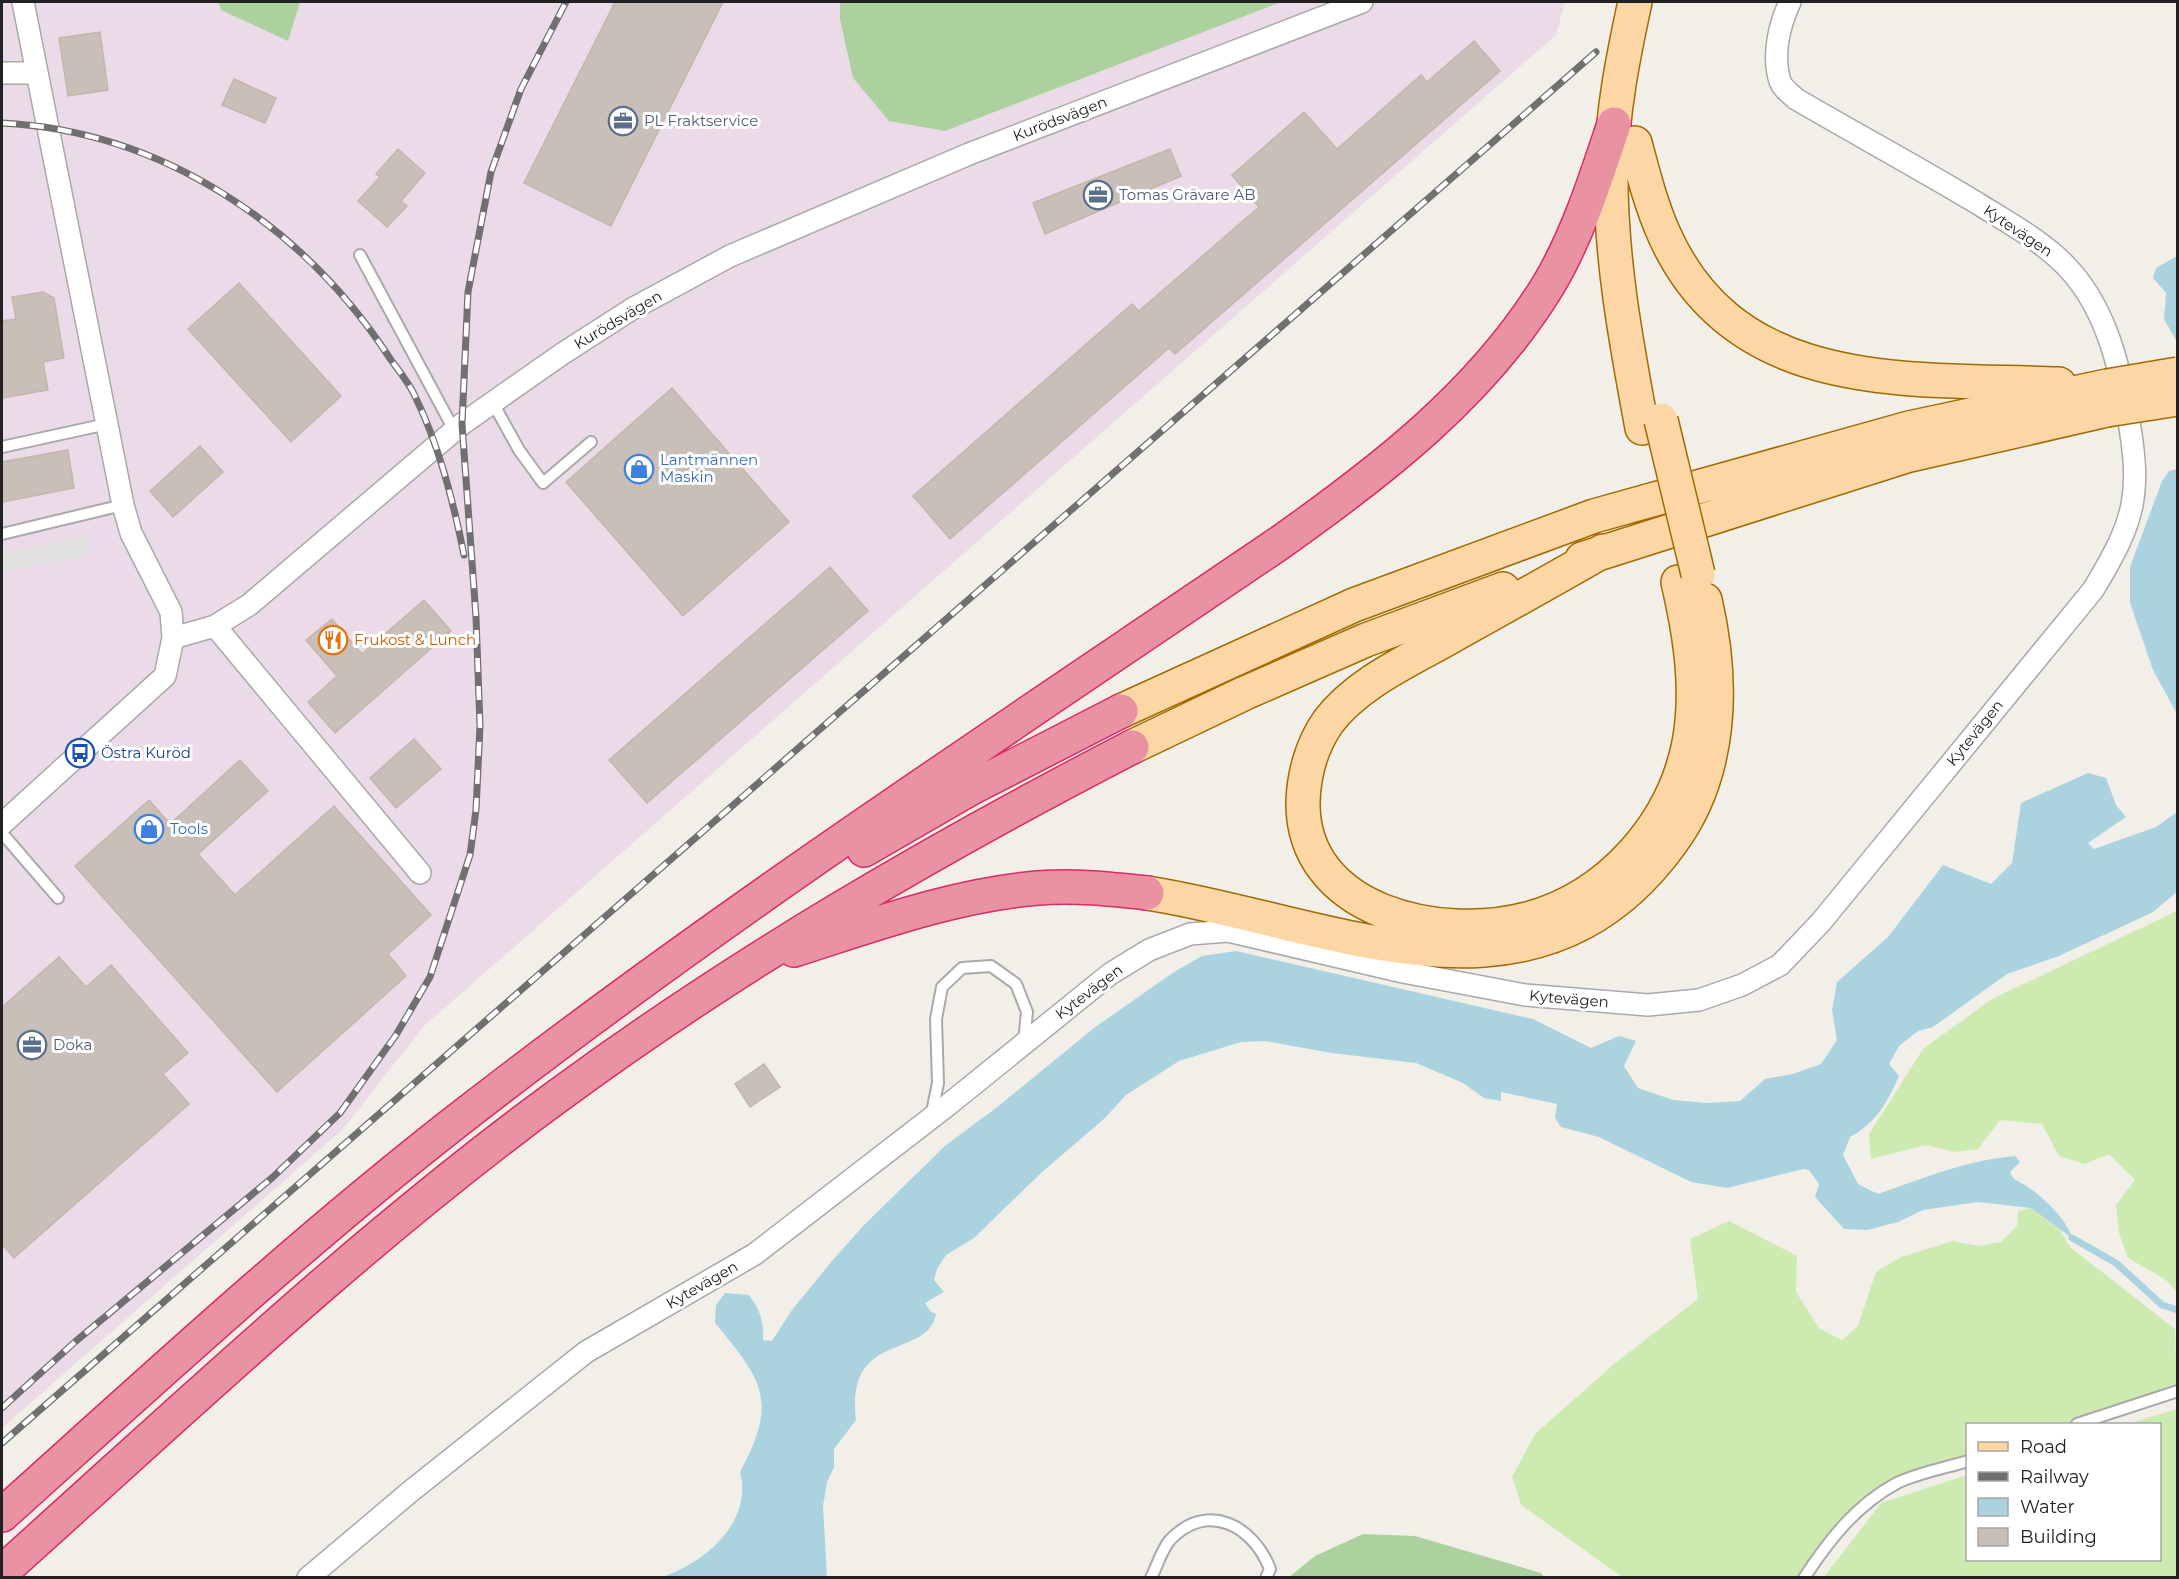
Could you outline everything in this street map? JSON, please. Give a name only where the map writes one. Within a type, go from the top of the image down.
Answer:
[{"type":"highway","points":[[2,1515],[218,1320],[349,1207],[555,1046],[815,859],[1278,544],[1345,496],[1405,447],[1459,399],[1498,354],[1539,299],[1624,133]]},
{"type":"highway","points":[[642,984],[823,873],[963,793],[1121,711]]},
{"type":"highway","points":[[2,1572],[375,1240],[557,1096],[749,964],[840,907],[991,820],[1132,747]]},
{"type":"highway","points":[[749,964],[902,915],[997,892],[1069,887],[1148,893]]},
{"type":"main road","points":[[1148,893],[1212,905],[1386,946],[1448,952],[1478,952],[1535,943],[1590,919],[1636,884],[1658,861],[1692,809],[1704,780],[1712,748],[1716,681],[1713,645],[1688,578],[1651,424],[1648,338],[1624,133],[1622,61],[1635,2]]},
{"type":"main road","points":[[1651,2],[1624,133],[1664,234],[1680,263],[1713,307],[1760,343],[1820,365],[1894,377],[2107,398],[2178,399]]},
{"type":"main road","points":[[1132,747],[1245,693],[1366,640],[1603,551],[1906,456],[2107,398],[2178,374]]},
{"type":"main road","points":[[1121,711],[1354,605],[1594,516],[1909,428],[2107,398]]},
{"type":"main road","points":[[1603,551],[1393,669],[1355,696],[1329,722],[1313,750],[1304,780],[1303,811],[1310,842],[1323,867],[1341,886],[1363,902],[1388,914],[1411,921],[1440,926],[1500,925],[1528,919],[1560,906],[1611,875],[1636,851],[1656,824],[1682,771],[1689,742],[1693,672],[1688,578]]},
{"type":"street","points":[[2,824],[165,675],[173,638],[171,612],[131,533],[123,505],[24,2]]},
{"type":"street","name":"Kurödsvägen","points":[[173,638],[215,626],[249,605],[454,430],[562,354],[632,309],[730,256],[969,154],[1362,2]]},
{"type":"street","name":"Kytevägen","points":[[308,1578],[411,1491],[586,1352],[755,1254],[931,1119],[1110,974],[1149,950],[1190,934],[1228,931],[1403,972],[1525,995],[1648,1005],[1699,1000],[1742,985],[1780,965],[1821,922],[2093,590],[2120,547],[2134,504],[2136,461],[2114,352],[2096,308],[2066,266],[2026,233],[1796,99],[1780,84],[1776,55],[1783,16],[1790,2]]},
{"type":"street","points":[[2,73],[37,73]]},
{"type":"street","points":[[215,626],[420,873]]},
{"type":"lane","points":[[360,255],[454,430]]},
{"type":"lane","points":[[493,403],[519,450],[543,483],[591,442]]},
{"type":"lane","points":[[2,447],[107,424]]},
{"type":"lane","points":[[2,534],[123,505]]},
{"type":"lane","points":[[2,832],[58,898]]},
{"type":"lane","points":[[931,1119],[938,1083],[936,1019],[942,987],[962,968],[991,966],[1016,984],[1028,1012],[1024,1042]]},
{"type":"lane","points":[[2083,1423],[2178,1391]]},
{"type":"lane","points":[[1804,1578],[1827,1544],[1870,1500],[1899,1482],[1966,1462]]},
{"type":"lane","points":[[1151,1578],[1169,1541],[1197,1521],[1226,1521],[1247,1535],[1264,1554],[1270,1569],[1266,1578]]},
{"type":"shaded area","points":[[2,2],[840,2],[840,20],[853,78],[945,131],[1282,2],[1565,2],[1556,35],[424,1026],[342,1130],[2,1428]]},
{"type":"shaded area","points":[[87,535],[91,555],[2,573],[2,554]]},
{"type":"green space","points":[[218,2],[300,2],[288,41],[221,10]]},
{"type":"green space","points":[[840,2],[1282,2],[945,131],[889,121],[853,78],[840,20]]},
{"type":"green space","points":[[2177,911],[2177,1292],[2166,1280],[2128,1258],[2119,1233],[2116,1205],[2135,1180],[2109,1154],[2085,1164],[2059,1156],[2042,1124],[2000,1120],[1978,1149],[1955,1152],[1925,1145],[1871,1159],[1869,1134],[1923,1049],[1992,999]]},
{"type":"green space","points":[[2031,1208],[2060,1230],[2070,1247],[2175,1329],[2177,1388],[2069,1423],[1966,1423],[1966,1456],[1877,1489],[1842,1520],[1800,1577],[1622,1577],[1521,1505],[1512,1477],[1535,1434],[1614,1364],[1698,1299],[1690,1239],[1729,1221],[1797,1256],[1796,1292],[1819,1328],[1842,1340],[1858,1326],[1876,1272],[1901,1257],[1953,1241],[1979,1246],[2001,1242],[2017,1226],[2018,1211]]},
{"type":"green space","points":[[2177,1409],[2177,1577],[1824,1577],[1881,1503],[1966,1475],[1966,1561],[2161,1561],[2161,1423],[2130,1423]]},
{"type":"green space","points":[[1363,1534],[1415,1536],[1541,1573],[1544,1577],[1289,1577],[1315,1556]]},
{"type":"water","points":[[2177,256],[2177,342],[2164,319],[2166,293],[2153,278],[2156,268]]},
{"type":"water","points":[[2178,469],[2177,714],[2153,670],[2130,603],[2130,567],[2162,481],[2169,471]]},
{"type":"water","points":[[2088,773],[2106,778],[2116,805],[2126,817],[2088,843],[2094,849],[2156,827],[2177,812],[2177,892],[2153,912],[2059,956],[2007,974],[1933,1027],[1918,1031],[1899,1046],[1889,1064],[1899,1076],[1890,1095],[1874,1118],[1850,1137],[1843,1155],[1858,1184],[1878,1194],[1980,1161],[2015,1156],[2020,1162],[2010,1172],[2011,1175],[2034,1191],[2054,1210],[2066,1224],[2072,1238],[2031,1208],[1978,1202],[1923,1210],[1898,1222],[1867,1230],[1844,1229],[1815,1197],[1819,1184],[1809,1170],[1803,1169],[1727,1188],[1691,1182],[1599,1137],[1561,1127],[1555,1118],[1557,1104],[1501,1092],[1501,1101],[1484,1098],[1463,1083],[1416,1063],[1332,1053],[1265,1041],[1241,1042],[1179,1061],[1126,1095],[1105,1118],[1041,1173],[974,1238],[946,1255],[937,1269],[934,1280],[944,1292],[925,1303],[930,1311],[936,1314],[930,1328],[919,1337],[874,1359],[863,1372],[856,1391],[856,1420],[834,1449],[834,1467],[827,1482],[823,1506],[827,1577],[662,1577],[678,1571],[709,1551],[732,1524],[739,1508],[742,1490],[740,1472],[759,1427],[762,1409],[760,1393],[754,1377],[732,1343],[715,1323],[716,1305],[725,1293],[749,1295],[760,1316],[763,1340],[772,1341],[792,1310],[832,1261],[864,1225],[946,1145],[996,1108],[1094,1028],[1174,972],[1202,956],[1236,951],[1533,1019],[1591,1048],[1619,1036],[1636,1041],[1624,1066],[1638,1088],[1673,1100],[1707,1103],[1740,1101],[1765,1079],[1793,1074],[1821,1064],[1837,1040],[1832,1010],[1837,982],[1888,937],[1943,865],[1991,884],[2012,863],[2021,803]]},
{"type":"building","points":[[615,2],[723,2],[611,226],[524,183]]},
{"type":"building","points":[[100,32],[108,90],[68,96],[59,38]]},
{"type":"building","points":[[1474,41],[1500,71],[1175,354],[1169,348],[950,539],[913,496],[1132,304],[1139,311],[1259,207],[1232,175],[1304,112],[1337,149],[1421,75],[1427,82]]},
{"type":"building","points":[[234,79],[276,98],[265,123],[222,105]]},
{"type":"building","points":[[398,149],[425,173],[401,201],[407,206],[387,227],[358,201],[380,177],[376,174]]},
{"type":"building","points":[[1170,149],[1181,176],[1045,234],[1033,203]]},
{"type":"building","points":[[239,283],[341,396],[291,442],[188,329]]},
{"type":"building","points":[[43,292],[54,298],[64,358],[43,362],[48,390],[2,398],[2,321],[16,319],[12,297]]},
{"type":"building","points":[[672,388],[789,522],[683,616],[566,482]]},
{"type":"building","points":[[200,446],[223,472],[173,517],[150,491]]},
{"type":"building","points":[[68,450],[74,488],[2,502],[2,462]]},
{"type":"building","points":[[830,567],[868,611],[647,803],[609,760]]},
{"type":"building","points":[[424,600],[451,631],[335,733],[308,702],[337,676],[306,640],[332,619],[362,654]]},
{"type":"building","points":[[414,739],[441,769],[396,808],[370,778]]},
{"type":"building","points":[[240,760],[268,791],[198,854],[235,895],[334,806],[431,915],[388,954],[406,976],[277,1092],[75,866],[149,800],[170,824]]},
{"type":"building","points":[[59,957],[86,987],[111,965],[188,1053],[163,1074],[189,1104],[14,1258],[2,1244],[2,1007]]},
{"type":"building","points":[[764,1064],[780,1087],[750,1107],[735,1084]]},
{"type":"waterway","points":[[2072,1238],[2116,1263],[2162,1305],[2178,1310]]},
{"type":"railway","points":[[2,1408],[76,1341],[273,1177],[340,1113],[396,1035],[430,977],[470,855],[476,810],[480,726],[476,617],[462,424],[468,292],[491,172],[521,89],[566,2]]},
{"type":"railway","points":[[2,1443],[1596,52]]},
{"type":"railway","points":[[2,123],[61,130],[119,145],[173,166],[225,195],[273,229],[317,268],[356,312],[414,394],[431,433],[444,473],[464,555]]},
{"type":"place","name":"PL Fraktservice","points":[[623,121]]},
{"type":"place","name":"Tomas Grävare AB","points":[[1098,195]]},
{"type":"place","name":"Lantmännen Maskin","points":[[639,469]]},
{"type":"place","name":"Frukost & Lunch","points":[[333,640]]},
{"type":"place","name":"Östra Kuröd","points":[[80,753]]},
{"type":"place","name":"Tools","points":[[149,829]]},
{"type":"place","name":"Doka","points":[[32,1045]]}]
